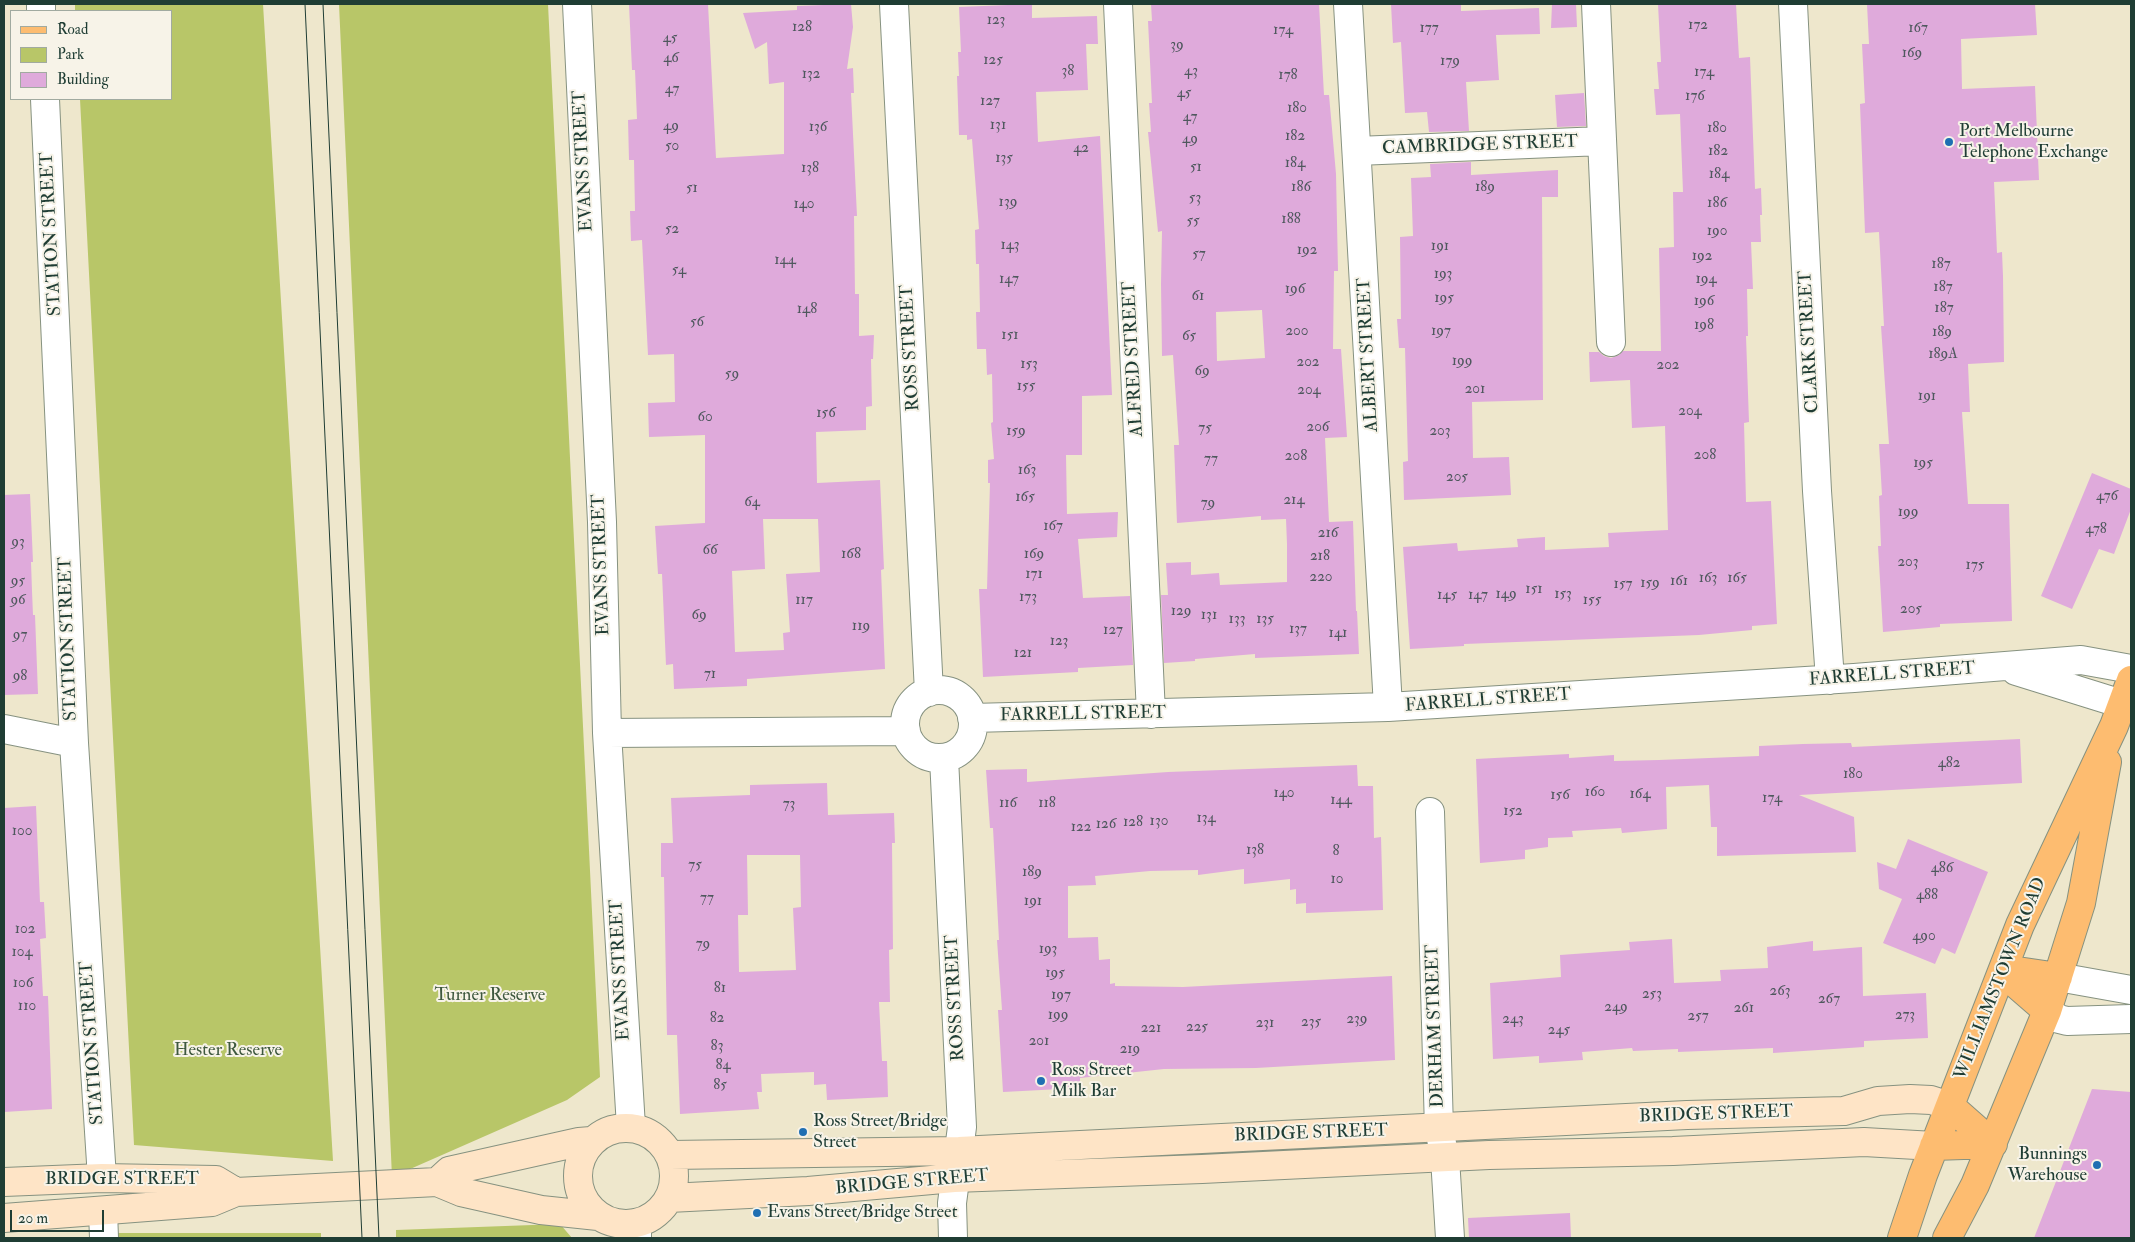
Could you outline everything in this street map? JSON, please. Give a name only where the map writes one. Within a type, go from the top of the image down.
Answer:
[{"type":"main road","name":"WILLIAMSTOWN ROAD","points":[[1902,1238],[1934,1146],[2020,925],[2122,704]]},
{"type":"main road","points":[[1947,1238],[1975,1185],[2047,1011],[2081,903],[2122,704]]},
{"type":"main road","points":[[2003,971],[2058,977]]},
{"type":"main road","points":[[2003,971],[2047,1011]]},
{"type":"main road","points":[[1950,1106],[1993,1144]]},
{"type":"main road","points":[[1934,1146],[1993,1144]]},
{"type":"street","name":"EVANS STREET","points":[[576,4],[602,522],[607,733],[630,1127]]},
{"type":"street","name":"ROSS STREET","points":[[894,4],[929,692]]},
{"type":"street","name":"ALFRED STREET","points":[[1118,4],[1150,714]]},
{"type":"street","name":"ALBERT STREET","points":[[1348,4],[1388,707]]},
{"type":"street","name":"CAMBRIDGE STREET","points":[[1596,4],[1612,342]]},
{"type":"street","name":"CLARK STREET","points":[[1793,4],[1816,474],[1830,680]]},
{"type":"street","name":"STATION STREET","points":[[45,100],[74,743],[102,1178]]},
{"type":"street","name":"CAMBRIDGE STREET","points":[[1357,151],[1602,141]]},
{"type":"street","name":"FARRELL STREET","points":[[972,718],[1388,707],[1830,680],[2081,660],[2131,669]]},
{"type":"street","name":"FARRELL STREET","points":[[2003,667],[2122,704]]},
{"type":"street","points":[[940,690],[956,696],[968,708],[972,718],[972,729],[969,739],[963,748],[944,758],[924,755],[909,741],[906,731],[905,721],[912,703],[920,696],[929,692],[940,690]]},
{"type":"street","points":[[4,729],[74,743]]},
{"type":"street","points":[[607,733],[906,731]]},
{"type":"street","name":"ROSS STREET","points":[[944,758],[962,1127],[952,1203],[953,1238]]},
{"type":"street","name":"DERHAM STREET","points":[[1430,812],[1439,1129],[1445,1158],[1450,1238]]},
{"type":"street","points":[[2058,977],[2131,990]]},
{"type":"street","points":[[2047,1011],[2059,1019],[2067,1021],[2131,1019]]},
{"type":"street","name":"BRIDGE STREET","points":[[669,1198],[808,1192],[956,1165],[1200,1138],[1439,1129],[1687,1115],[1844,1110],[1878,1101],[1924,1099],[1950,1106]]},
{"type":"street","points":[[630,1127],[647,1132],[660,1141],[670,1155],[674,1170],[674,1184],[669,1198],[656,1214],[637,1231],[598,1216],[586,1204],[578,1189],[577,1172],[582,1155],[591,1142],[603,1132],[616,1128],[630,1127]]},
{"type":"street","name":"BRIDGE STREET","points":[[437,1182],[449,1171],[579,1142],[591,1142]]},
{"type":"street","name":"BRIDGE STREET","points":[[670,1155],[956,1165],[1445,1158],[1489,1155],[1673,1151],[1864,1142],[1934,1146]]},
{"type":"street","name":"BRIDGE STREET","points":[[4,1182],[102,1178],[216,1180],[236,1192]]},
{"type":"street","name":"BRIDGE STREET","points":[[4,1218],[212,1202],[236,1192],[437,1182],[461,1192],[541,1210],[598,1216]]},
{"type":"street","points":[[103,1211],[104,1238]]},
{"type":"green space","name":"Hester Reserve","points":[[75,4],[263,4],[333,1161],[134,1145],[80,100],[172,100],[172,10],[75,10]]},
{"type":"green space","name":"Turner Reserve","points":[[339,4],[548,4],[600,1077],[567,1100],[392,1177]]},
{"type":"green space","points":[[560,1224],[572,1238],[396,1238],[396,1230]]},
{"type":"green space","points":[[111,1233],[321,1233],[321,1238],[111,1238]]},
{"type":"building","points":[[629,4],[708,4],[716,158],[784,154],[784,82],[769,84],[767,42],[755,49],[743,13],[797,10],[797,6],[851,4],[853,27],[847,69],[853,68],[854,93],[851,93],[857,216],[854,216],[855,294],[859,294],[859,336],[874,335],[873,359],[871,359],[872,406],[866,407],[866,430],[816,432],[817,483],[880,480],[884,569],[881,570],[885,669],[747,679],[747,686],[674,689],[673,664],[666,665],[662,574],[658,574],[655,526],[705,523],[705,435],[649,437],[648,403],[675,402],[674,354],[648,355],[642,240],[631,241],[630,211],[635,211],[634,160],[629,160],[628,120],[637,119],[635,70],[632,70]],"holes":[[[763,519],[818,519],[820,572],[786,574],[790,632],[783,633],[784,650],[735,652],[732,571],[765,569]]]},
{"type":"building","points":[[1032,4],[1032,18],[1097,16],[1098,44],[1086,44],[1088,90],[1036,92],[1038,142],[1100,136],[1112,395],[1082,396],[1082,455],[1066,455],[1067,514],[1118,512],[1117,537],[1078,539],[1083,598],[1130,596],[1133,665],[1078,668],[1078,672],[983,677],[979,589],[987,589],[990,483],[988,483],[988,460],[994,459],[991,423],[993,422],[992,374],[987,375],[986,349],[977,349],[976,312],[980,312],[979,264],[976,264],[975,230],[979,229],[972,139],[967,140],[967,135],[959,135],[957,76],[959,76],[958,52],[961,52],[959,7]]},
{"type":"building","points":[[1151,4],[1319,4],[1324,95],[1329,95],[1336,174],[1338,271],[1334,271],[1333,349],[1341,349],[1347,437],[1325,438],[1329,522],[1353,521],[1359,654],[1255,658],[1255,654],[1164,663],[1161,595],[1168,595],[1166,563],[1191,562],[1191,575],[1219,573],[1220,585],[1287,582],[1287,544],[1286,519],[1261,520],[1261,516],[1177,523],[1174,445],[1179,445],[1173,355],[1162,356],[1162,231],[1158,232],[1148,132],[1151,132],[1149,103],[1152,103],[1148,21],[1152,21]],"holes":[[[1262,310],[1265,358],[1217,361],[1216,312]]]},
{"type":"building","points":[[1391,4],[1461,4],[1461,11],[1539,8],[1540,34],[1496,35],[1499,80],[1466,82],[1469,131],[1429,132],[1427,112],[1405,113],[1401,42],[1393,43]]},
{"type":"building","points":[[1552,4],[1576,4],[1577,27],[1551,28]]},
{"type":"building","points":[[1658,4],[1736,4],[1739,58],[1750,57],[1755,189],[1761,188],[1762,215],[1760,215],[1761,242],[1751,242],[1753,289],[1747,289],[1748,336],[1746,336],[1749,422],[1744,423],[1746,502],[1771,501],[1777,624],[1752,626],[1752,630],[1699,635],[1464,644],[1464,646],[1410,649],[1403,547],[1457,543],[1458,551],[1518,547],[1517,539],[1545,537],[1545,550],[1609,547],[1608,533],[1668,530],[1665,426],[1632,428],[1630,380],[1590,382],[1589,352],[1599,352],[1611,358],[1623,351],[1661,351],[1659,248],[1674,247],[1673,192],[1683,192],[1680,114],[1656,115],[1654,89],[1659,89],[1657,62],[1661,62]]},
{"type":"building","points":[[1867,4],[2035,4],[2037,35],[1961,39],[1962,89],[2035,86],[2039,180],[1994,182],[1997,253],[2002,252],[2004,362],[1968,364],[1970,412],[1962,412],[1968,504],[2009,504],[2012,621],[1940,624],[1940,627],[1883,632],[1878,546],[1881,546],[1879,496],[1882,495],[1879,444],[1889,444],[1881,326],[1884,326],[1879,232],[1865,233],[1860,104],[1865,103],[1862,44],[1869,44]]},
{"type":"building","points":[[1584,93],[1586,126],[1557,127],[1555,95]]},
{"type":"building","points":[[1471,162],[1471,175],[1558,170],[1558,197],[1542,197],[1543,400],[1472,402],[1473,458],[1509,457],[1511,495],[1404,500],[1403,462],[1408,461],[1405,348],[1399,348],[1397,319],[1401,319],[1400,237],[1413,236],[1411,178],[1431,177],[1430,164]]},
{"type":"building","points":[[2092,473],[2131,489],[2131,509],[2114,554],[2099,549],[2072,609],[2041,596]]},
{"type":"building","points":[[30,494],[33,562],[31,562],[32,591],[33,615],[35,615],[38,694],[4,695],[4,495]]},
{"type":"building","points":[[2020,739],[2022,783],[1799,795],[1854,817],[1856,852],[1717,856],[1717,827],[1711,827],[1709,785],[1666,787],[1667,829],[1622,833],[1621,828],[1572,831],[1573,837],[1548,838],[1548,847],[1525,850],[1525,859],[1480,863],[1476,759],[1569,754],[1569,758],[1614,755],[1614,761],[1659,760],[1759,756],[1759,746],[1851,743],[1852,747]]},
{"type":"building","points":[[1357,765],[1358,786],[1373,786],[1374,838],[1381,837],[1383,910],[1306,913],[1306,903],[1296,904],[1296,889],[1290,890],[1290,879],[1244,884],[1244,869],[1198,875],[1198,870],[1150,871],[1095,876],[1096,885],[1068,886],[1068,938],[1098,937],[1099,960],[1110,959],[1110,984],[1115,983],[1115,986],[1183,987],[1392,976],[1395,1060],[1256,1068],[1164,1069],[1080,1078],[1080,1088],[1003,1092],[998,1010],[1002,1010],[997,940],[999,940],[993,828],[990,828],[986,770],[1027,769],[1027,782],[1168,772]]},
{"type":"building","points":[[827,783],[828,815],[894,813],[895,843],[892,843],[893,949],[889,950],[890,1002],[879,1002],[882,1061],[887,1061],[888,1097],[827,1100],[826,1084],[814,1085],[814,1072],[761,1074],[762,1092],[757,1092],[759,1109],[680,1114],[677,1035],[667,1035],[664,877],[661,877],[661,843],[673,843],[671,798],[750,795],[750,785]],"holes":[[[747,855],[800,855],[801,907],[793,908],[796,970],[739,972],[738,915],[748,915]]]},
{"type":"building","points":[[36,806],[40,902],[44,902],[46,938],[40,939],[43,996],[48,996],[52,1109],[4,1112],[4,808]]},
{"type":"building","points":[[1908,839],[1988,872],[1955,954],[1942,948],[1935,964],[1883,943],[1902,899],[1879,889],[1877,862],[1896,869]]},
{"type":"building","points":[[1672,939],[1674,983],[1721,981],[1720,970],[1768,968],[1767,947],[1813,941],[1813,951],[1862,947],[1863,996],[1926,993],[1928,1038],[1864,1041],[1864,1047],[1773,1053],[1773,1048],[1678,1052],[1678,1049],[1633,1051],[1632,1048],[1582,1052],[1583,1060],[1539,1063],[1539,1056],[1493,1059],[1490,983],[1561,977],[1560,955],[1630,950],[1629,942]]},
{"type":"building","name":"Bunnings Warehouse","points":[[2092,1089],[2131,1092],[2131,1238],[2034,1238]]},
{"type":"building","points":[[1570,1213],[1571,1238],[1469,1238],[1468,1218]]},
{"type":"tram line","points":[[305,4],[362,1238]]},
{"type":"tram line","points":[[323,4],[379,1238]]},
{"type":"place","name":"Port Melbourne Telephone Exchange","points":[[1949,142]]},
{"type":"place","name":"Ross Street Milk Bar","points":[[1041,1081]]},
{"type":"place","name":"Ross Street/Bridge Street","points":[[803,1132]]},
{"type":"place","name":"Bunnings Warehouse","points":[[2097,1165]]},
{"type":"place","name":"Evans Street/Bridge Street","points":[[757,1213]]}]
